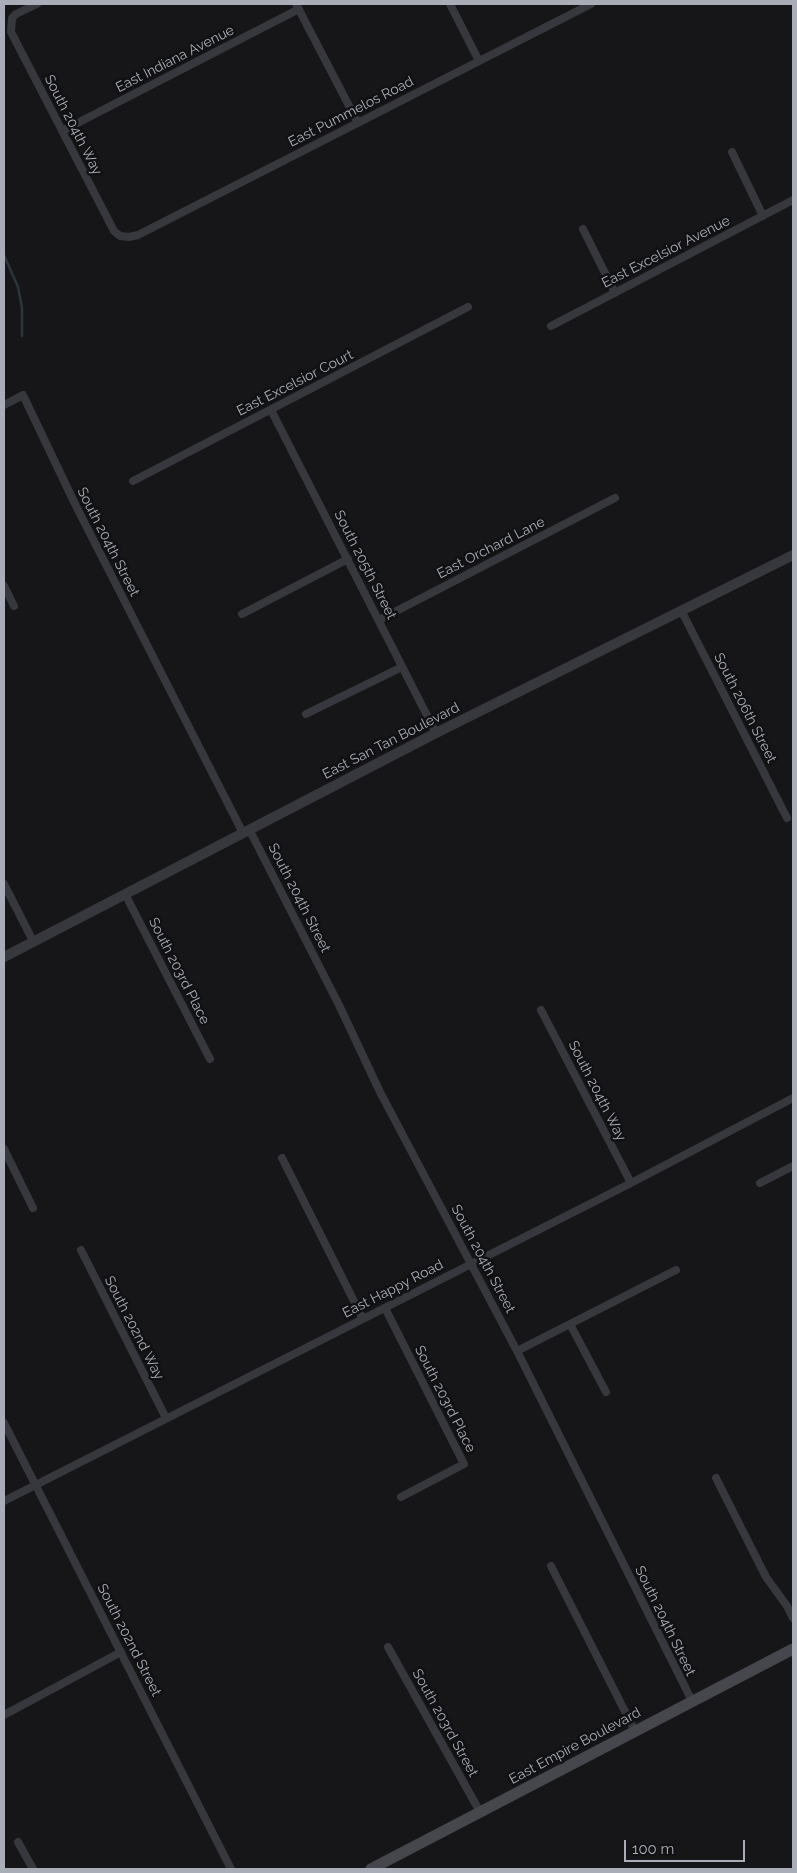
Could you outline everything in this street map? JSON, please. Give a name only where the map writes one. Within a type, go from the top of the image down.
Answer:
[{"type":"main road","name":"East Empire Boulevard","points":[[371,1869],[793,1649]]},
{"type":"street","name":"South 204th Way","points":[[37,4],[16,14],[12,18],[10,24],[11,32],[114,230],[120,236]]},
{"type":"street","points":[[450,4],[479,61]]},
{"type":"street","name":"East Pummelos Road","points":[[120,236],[138,234],[591,4]]},
{"type":"street","points":[[297,6],[358,123]]},
{"type":"street","name":"East Indiana Avenue","points":[[62,131],[297,6]]},
{"type":"street","points":[[732,152],[763,216]]},
{"type":"street","name":"East Excelsior Avenue","points":[[551,326],[793,200]]},
{"type":"street","points":[[584,229],[615,293]]},
{"type":"street","name":"East Excelsior Court","points":[[133,481],[468,307]]},
{"type":"street","name":"South 204th Street","points":[[4,405],[23,395],[85,524],[339,1005],[380,1092],[517,1351],[692,1702]]},
{"type":"street","name":"South 205th Street","points":[[271,410],[436,733]]},
{"type":"street","name":"East Orchard Lane","points":[[379,620],[615,498]]},
{"type":"street","name":"East San Tan Boulevard","points":[[4,957],[436,733],[793,555]]},
{"type":"street","points":[[242,614],[348,560]]},
{"type":"street","points":[[4,586],[14,606]]},
{"type":"street","name":"South 206th Street","points":[[681,610],[788,818]]},
{"type":"street","points":[[306,714],[402,667]]},
{"type":"street","points":[[4,884],[33,941]]},
{"type":"street","name":"South 203rd Place","points":[[125,894],[210,1059]]},
{"type":"street","name":"South 204th Way","points":[[541,1010],[631,1183]]},
{"type":"street","name":"East Happy Road","points":[[4,1500],[631,1183],[793,1098]]},
{"type":"street","points":[[4,1149],[33,1208]]},
{"type":"street","points":[[282,1158],[363,1319]]},
{"type":"street","points":[[760,1183],[793,1166]]},
{"type":"street","name":"South 202nd Way","points":[[80,1250],[166,1418]]},
{"type":"street","points":[[517,1351],[676,1270]]},
{"type":"street","name":"South 203rd Place","points":[[385,1308],[464,1464],[401,1497]]},
{"type":"street","points":[[570,1324],[606,1392]]},
{"type":"street","name":"South 202nd Street","points":[[4,1423],[231,1869]]},
{"type":"street","points":[[716,1478],[766,1577],[787,1606],[793,1618]]},
{"type":"street","points":[[551,1566],[635,1731]]},
{"type":"street","name":"South 203rd Street","points":[[388,1647],[480,1812]]},
{"type":"street","points":[[4,1715],[121,1652]]},
{"type":"street","points":[[18,1842],[33,1869]]},
{"type":"waterway","points":[[4,255],[18,287],[22,308],[22,336]]}]
